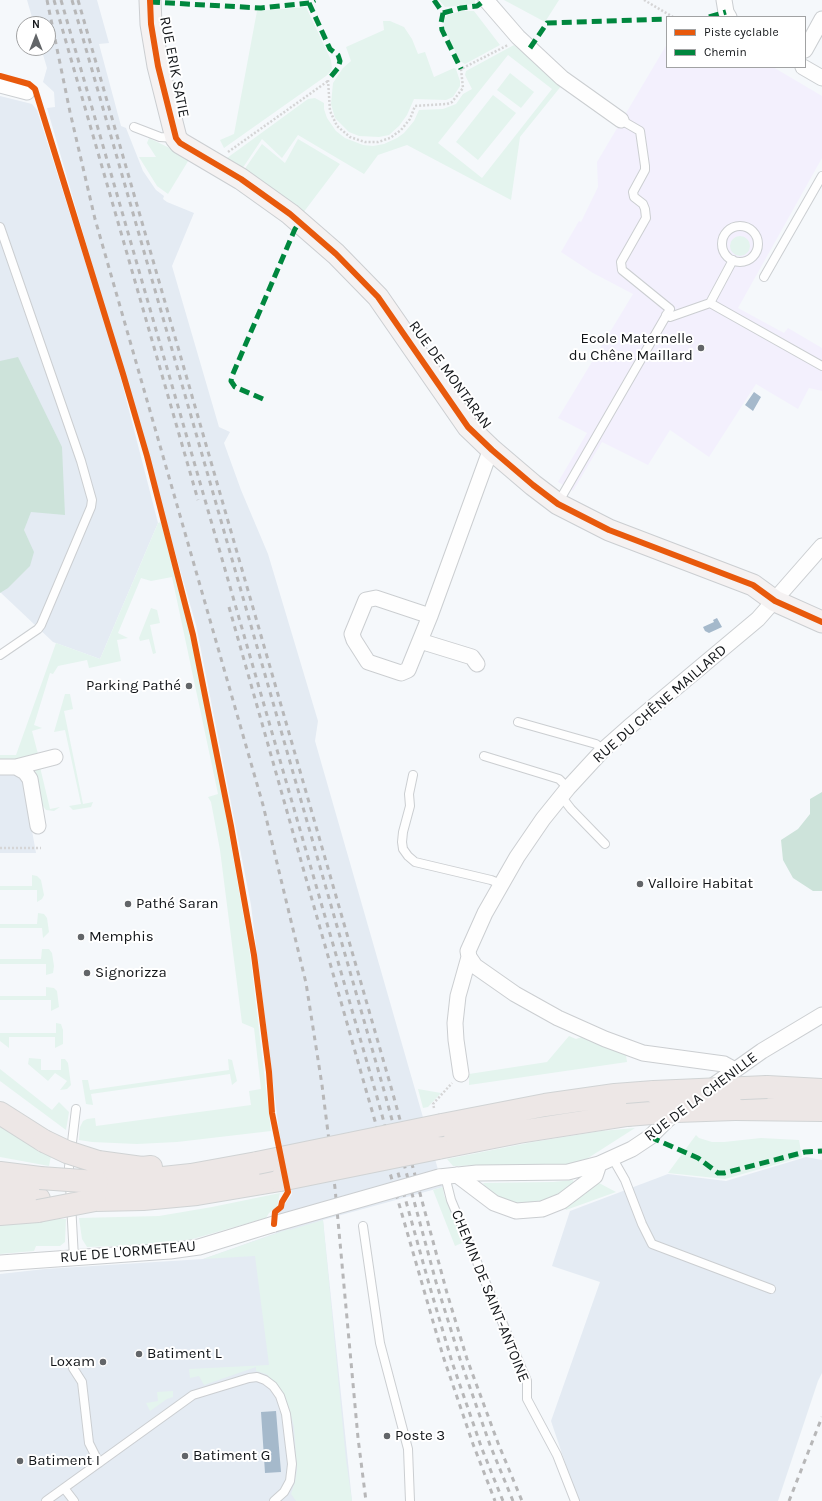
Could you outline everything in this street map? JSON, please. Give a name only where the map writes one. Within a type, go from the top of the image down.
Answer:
[{"type":"main road","points":[[0,1214],[39,1196],[142,1168],[166,1167],[191,1175],[257,1163],[438,1116],[545,1105],[615,1095],[654,1092],[767,1087],[822,1090]]},
{"type":"main road","points":[[0,1113],[44,1141],[67,1152],[96,1181],[143,1199],[197,1194],[280,1180],[527,1130],[626,1115],[676,1111],[735,1109],[822,1110]]},
{"type":"main road","points":[[0,1172],[39,1196]]},
{"type":"main road","points":[[0,1194],[39,1196],[96,1181]]},
{"type":"street","name":"RUE ERIK SATIE","points":[[150,0],[151,24],[158,66],[176,138]]},
{"type":"street","points":[[486,0],[518,37],[562,78],[621,120]]},
{"type":"street","points":[[724,0],[728,16]]},
{"type":"street","points":[[806,48],[822,19]]},
{"type":"street","points":[[805,68],[822,78]]},
{"type":"street","points":[[0,85],[27,92]]},
{"type":"street","name":"RUE DE MONTARAN","points":[[176,138],[180,143],[241,179],[290,214],[336,254],[378,297],[468,427],[492,450],[558,504],[609,530],[753,585],[775,601],[822,622]]},
{"type":"street","points":[[430,616],[376,598],[366,600],[352,634],[354,640],[368,662],[401,673],[408,670],[430,616],[489,454],[492,450]]},
{"type":"street","name":"RUE DU CHÊNE MAILLARD","points":[[461,1074],[455,1023],[458,996],[469,957],[468,951],[501,884],[530,838],[565,792],[603,750],[758,619],[775,601],[785,586],[822,546]]},
{"type":"street","points":[[420,641],[472,657],[477,664]]},
{"type":"street","points":[[0,767],[16,767],[55,757]]},
{"type":"street","points":[[16,767],[24,772],[30,779],[38,826]]},
{"type":"street","points":[[469,957],[476,966],[515,994],[558,1018],[605,1039],[643,1053],[724,1064],[735,1070]]},
{"type":"street","name":"RUE DE LA CHENILLE","points":[[447,1176],[477,1173],[568,1172],[606,1162],[650,1137],[666,1121],[735,1070],[762,1051],[822,1015]]},
{"type":"street","name":"RUE DE LA CHENILLE","points":[[447,1176],[466,1183],[494,1204],[516,1211],[542,1209],[562,1200],[595,1176],[606,1162]]},
{"type":"street","name":"RUE DE L'ORMETEAU","points":[[0,1263],[170,1251],[199,1247],[274,1224],[447,1176]]},
{"type":"lane","points":[[558,504],[670,309],[622,270],[621,262],[646,218],[643,204],[634,197],[633,192],[645,170],[640,131],[621,120]]},
{"type":"lane","name":"RUE DE MONTARAN","points":[[134,127],[160,137],[176,138]]},
{"type":"lane","points":[[764,277],[822,176]]},
{"type":"lane","points":[[738,226],[754,232],[758,243],[755,254],[746,261],[740,262],[733,260],[725,254],[723,248],[724,236],[727,232],[738,226]]},
{"type":"lane","points":[[0,227],[81,461],[92,500],[91,507],[41,626],[0,655]]},
{"type":"lane","points":[[666,315],[670,317],[710,303],[733,260]]},
{"type":"lane","points":[[710,303],[822,366]]},
{"type":"lane","points":[[518,722],[596,744],[603,750]]},
{"type":"lane","points":[[484,756],[559,779],[571,809],[605,844]]},
{"type":"lane","points":[[413,775],[409,794],[410,806],[402,842],[403,849],[408,856],[415,862],[491,880],[501,884]]},
{"type":"lane","points":[[74,1258],[69,1167],[76,1109]]},
{"type":"lane","points":[[606,1162],[625,1180],[642,1224],[652,1244],[771,1289]]},
{"type":"lane","name":"CHEMIN DE SAINT-ANTOINE","points":[[447,1176],[451,1200],[527,1381],[527,1399],[557,1455],[575,1501]]},
{"type":"lane","points":[[363,1226],[380,1344],[408,1449],[410,1501]]},
{"type":"lane","points":[[73,1368],[82,1382],[89,1443],[99,1463]]},
{"type":"lane","points":[[46,1501],[193,1395],[249,1378],[256,1378],[265,1380],[273,1386],[280,1396],[286,1414],[292,1464],[290,1480],[284,1492],[274,1501]]},
{"type":"lane","points":[[64,1488],[74,1501]]},
{"type":"path","points":[[644,0],[671,16]]},
{"type":"path","points":[[216,164],[221,157],[328,80],[330,111],[337,126],[350,137],[365,142],[378,142],[390,138],[401,130],[410,120],[415,106],[447,104],[455,99],[463,88],[461,69],[515,41],[518,37]]},
{"type":"path","points":[[0,848],[42,848]]},
{"type":"path","points":[[438,1116],[433,1104],[461,1074]]},
{"type":"shaded area","points":[[27,0],[97,0],[109,43],[99,44],[121,126],[126,128],[143,171],[156,190],[164,196],[163,199],[194,213],[172,266],[219,427],[230,432],[224,443],[241,490],[268,554],[318,721],[315,741],[443,1187],[323,1220],[352,1501],[0,1501],[0,1274],[45,1269],[203,1259],[276,1233],[275,1218],[292,1194],[280,1139],[251,905],[196,625],[47,108],[55,107],[54,92],[43,82],[47,68],[43,56],[56,56],[56,16],[32,16]]},
{"type":"shaded area","points":[[439,0],[475,0],[475,4],[445,7]]},
{"type":"shaded area","points":[[504,0],[559,0],[545,22]]},
{"type":"shaded area","points":[[306,7],[331,60],[332,68],[330,72],[224,148],[220,140],[234,134],[257,11]]},
{"type":"shaded area","points":[[461,11],[474,11],[500,45],[465,64],[460,61],[445,31],[444,23],[445,18],[448,15]]},
{"type":"shaded area","points":[[383,21],[390,21],[404,27],[412,39],[418,54],[425,52],[434,77],[454,68],[456,69],[460,86],[453,97],[446,100],[414,99],[407,115],[399,126],[389,135],[379,137],[359,136],[349,132],[335,118],[331,104],[333,83],[343,68],[351,61],[346,47],[384,30]]},
{"type":"shaded area","points":[[514,45],[562,85],[520,137],[511,200],[407,145],[378,155],[364,174],[298,135],[282,158],[262,139],[242,169],[227,158],[308,99],[315,98],[324,103],[327,118],[336,131],[345,138],[363,145],[373,146],[384,144],[404,133],[414,121],[419,110],[443,109],[456,104],[463,94],[472,89],[465,75],[466,71]],"holes":[[[508,55],[552,89],[482,178],[438,143]]]},
{"type":"shaded area","points":[[666,46],[666,68],[775,68],[822,96],[822,158],[738,308],[784,333],[788,328],[822,348],[822,391],[809,388],[798,409],[756,384],[709,457],[670,430],[648,465],[602,442],[573,491],[558,482],[587,433],[558,418],[633,294],[593,273],[561,252],[579,221],[581,222],[598,187],[597,162]]},
{"type":"shaded area","points":[[510,73],[534,92],[521,108],[497,90]]},
{"type":"shaded area","points":[[493,95],[516,113],[478,160],[456,142]]},
{"type":"shaded area","points":[[0,96],[32,104],[37,110],[114,352],[158,523],[100,659],[53,642],[0,592]]},
{"type":"shaded area","points":[[149,138],[190,158],[168,194],[157,186],[139,157],[156,157],[147,143]]},
{"type":"shaded area","points":[[298,139],[340,164],[303,213],[244,170],[262,144],[285,163]]},
{"type":"shaded area","points":[[740,236],[747,239],[750,246],[747,253],[740,256],[733,253],[730,246],[733,239]]},
{"type":"shaded area","points":[[161,522],[191,638],[222,793],[250,954],[271,1131],[177,1142],[137,1144],[92,1142],[79,1140],[80,1127],[83,1121],[87,1119],[95,1118],[96,1126],[251,1105],[249,1091],[261,1089],[254,1028],[242,1023],[220,850],[211,802],[208,797],[218,794],[172,577],[151,581],[141,578],[118,633],[128,638],[117,640],[121,661],[89,668],[87,660],[58,666],[53,674],[50,673],[34,725],[42,728],[32,731],[38,754],[17,761],[0,760],[0,755],[16,755],[56,643],[100,659],[158,523]]},
{"type":"shaded area","points":[[151,608],[157,610],[160,623],[150,625],[156,653],[153,654],[149,639],[140,641],[139,638]]},
{"type":"shaded area","points":[[65,694],[70,694],[73,709],[64,711],[83,804],[93,802],[91,807],[73,810],[69,806],[81,804],[65,730],[54,732]]},
{"type":"shaded area","points":[[37,767],[40,767],[50,809],[60,807],[54,811],[46,810],[42,805],[35,770]]},
{"type":"shaded area","points":[[0,775],[22,775],[36,853],[0,853]]},
{"type":"shaded area","points":[[32,875],[37,876],[41,880],[44,895],[42,899],[37,902],[37,890],[0,890],[0,886],[32,886]]},
{"type":"shaded area","points":[[38,913],[44,914],[47,918],[49,932],[43,938],[42,928],[0,928],[0,924],[37,924]]},
{"type":"shaded area","points":[[42,949],[49,949],[52,953],[54,966],[53,973],[46,975],[46,964],[0,964],[0,959],[41,959]]},
{"type":"shaded area","points":[[46,987],[54,988],[57,991],[59,1007],[51,1011],[51,1000],[0,1000],[0,996],[46,996]]},
{"type":"shaded area","points":[[56,1023],[61,1024],[63,1030],[63,1044],[55,1048],[55,1037],[9,1037],[9,1048],[0,1041],[0,1033],[56,1033]]},
{"type":"shaded area","points":[[569,1036],[576,1039],[582,1037],[626,1055],[627,1062],[469,1085],[469,1074],[547,1062]]},
{"type":"shaded area","points":[[29,1058],[41,1059],[41,1070],[61,1070],[61,1059],[65,1059],[68,1063],[71,1085],[67,1089],[60,1090],[67,1081],[55,1073],[48,1081],[28,1064]]},
{"type":"shaded area","points":[[228,1059],[232,1060],[237,1081],[232,1085],[230,1074],[91,1094],[93,1105],[86,1104],[82,1080],[88,1080],[90,1090],[229,1070]]},
{"type":"shaded area","points":[[0,1069],[52,1110],[59,1102],[69,1112],[66,1130],[0,1081]]},
{"type":"shaded area","points":[[418,1089],[441,1093],[428,1107],[423,1108]]},
{"type":"shaded area","points":[[0,1121],[51,1156],[49,1166],[0,1157]]},
{"type":"shaded area","points":[[635,1128],[585,1160],[570,1164],[544,1166],[453,1166],[447,1159],[533,1142],[601,1131]]},
{"type":"shaded area","points":[[696,1135],[699,1138],[712,1142],[761,1138],[799,1140],[802,1157],[725,1179],[668,1173]]},
{"type":"shaded area","points":[[806,1157],[822,1160],[822,1373],[778,1501],[578,1501],[551,1421],[600,1282],[552,1266],[570,1211],[668,1174],[726,1181]]},
{"type":"shaded area","points":[[573,1180],[574,1183],[560,1196],[533,1206],[506,1203],[486,1188],[483,1183],[553,1182]]},
{"type":"shaded area","points":[[599,1183],[616,1192],[566,1210],[565,1208]]},
{"type":"shaded area","points":[[443,1187],[444,1195],[464,1242],[455,1246],[433,1190]]},
{"type":"shaded area","points":[[280,1193],[277,1207],[269,1213],[266,1218],[189,1240],[143,1245],[87,1247],[82,1239],[79,1218],[159,1216]]},
{"type":"shaded area","points":[[66,1219],[65,1242],[60,1246],[36,1246],[34,1251],[0,1254],[0,1221]]},
{"type":"shaded area","points":[[323,1220],[346,1460],[352,1501],[296,1501],[291,1494],[297,1470],[294,1427],[290,1411],[283,1395],[275,1382],[266,1374],[256,1371],[256,1367],[204,1385],[199,1376],[190,1378],[189,1369],[269,1365],[255,1256],[203,1259],[289,1229],[290,1230]]},
{"type":"shaded area","points":[[173,1391],[173,1397],[167,1399],[150,1411],[146,1403],[158,1401],[157,1392]]},
{"type":"green space","points":[[18,357],[62,447],[65,515],[31,512],[24,530],[34,552],[30,566],[8,588],[0,593],[0,361]]},
{"type":"green space","points":[[822,792],[822,891],[813,891],[793,878],[783,860],[781,840],[798,829],[810,814],[810,799]]},
{"type":"water","points":[[754,392],[761,397],[753,411],[745,405]]},
{"type":"water","points":[[717,618],[722,627],[709,633],[705,631],[703,627],[714,622],[713,620]]},
{"type":"water","points":[[276,1411],[281,1472],[265,1473],[261,1412]]},
{"type":"railway","points":[[47,0],[70,112],[95,219],[263,805],[306,983],[322,1085],[335,1188],[358,1438],[366,1501]]},
{"type":"railway","points":[[54,0],[198,500]]},
{"type":"railway","points":[[61,0],[377,1097],[429,1284],[452,1362],[482,1449],[503,1501]]},
{"type":"railway","points":[[72,0],[385,1094],[436,1282],[460,1359],[490,1445],[513,1501]]},
{"type":"railway","points":[[78,0],[393,1094],[447,1293],[467,1359],[498,1443],[522,1501]]},
{"type":"railway","points":[[229,607],[443,1356],[473,1444],[495,1501]]},
{"type":"railway","points":[[789,1501],[822,1417]]},
{"type":"marked path","points":[[150,2],[261,8],[309,3],[315,0]]},
{"type":"marked path","points":[[434,0],[443,13],[441,23],[442,30],[461,69]]},
{"type":"marked path","points":[[443,13],[461,8],[477,6],[485,0]]},
{"type":"marked path","points":[[309,3],[330,49],[338,55],[340,61],[338,68],[328,80]]},
{"type":"marked path","points":[[712,16],[726,12]]},
{"type":"marked path","points":[[530,48],[547,23],[666,19]]},
{"type":"marked path","points":[[263,399],[235,387],[231,381],[232,376],[295,229],[300,222]]},
{"type":"marked path","points":[[650,1137],[698,1158],[718,1173],[724,1173],[805,1152],[822,1151]]},
{"type":"cycle path","points":[[150,0],[151,24],[158,66],[176,138],[180,143],[241,179],[290,214],[336,254],[378,297],[468,427],[492,450],[558,504],[609,530],[753,585],[775,601],[822,622]]},
{"type":"cycle path","points":[[0,76],[29,84],[35,89],[147,456],[193,635],[231,826],[254,955],[269,1072],[272,1113],[288,1192],[282,1202],[281,1207],[275,1212],[274,1224]]},
{"type":"place","name":"Ecole Maternelle du Chêne Maillard","points":[[701,348]]},
{"type":"place","name":"Parking Pathé","points":[[189,686]]},
{"type":"place","name":"Valloire Habitat","points":[[640,884]]},
{"type":"place","name":"Pathé Saran","points":[[128,904]]},
{"type":"place","name":"Memphis","points":[[81,937]]},
{"type":"place","name":"Signorizza","points":[[87,973]]},
{"type":"place","name":"Batiment L","points":[[139,1354]]},
{"type":"place","name":"Loxam","points":[[103,1362]]},
{"type":"place","name":"Poste 3","points":[[387,1436]]},
{"type":"place","name":"Batiment G","points":[[185,1456]]},
{"type":"place","name":"Batiment I","points":[[20,1461]]}]
